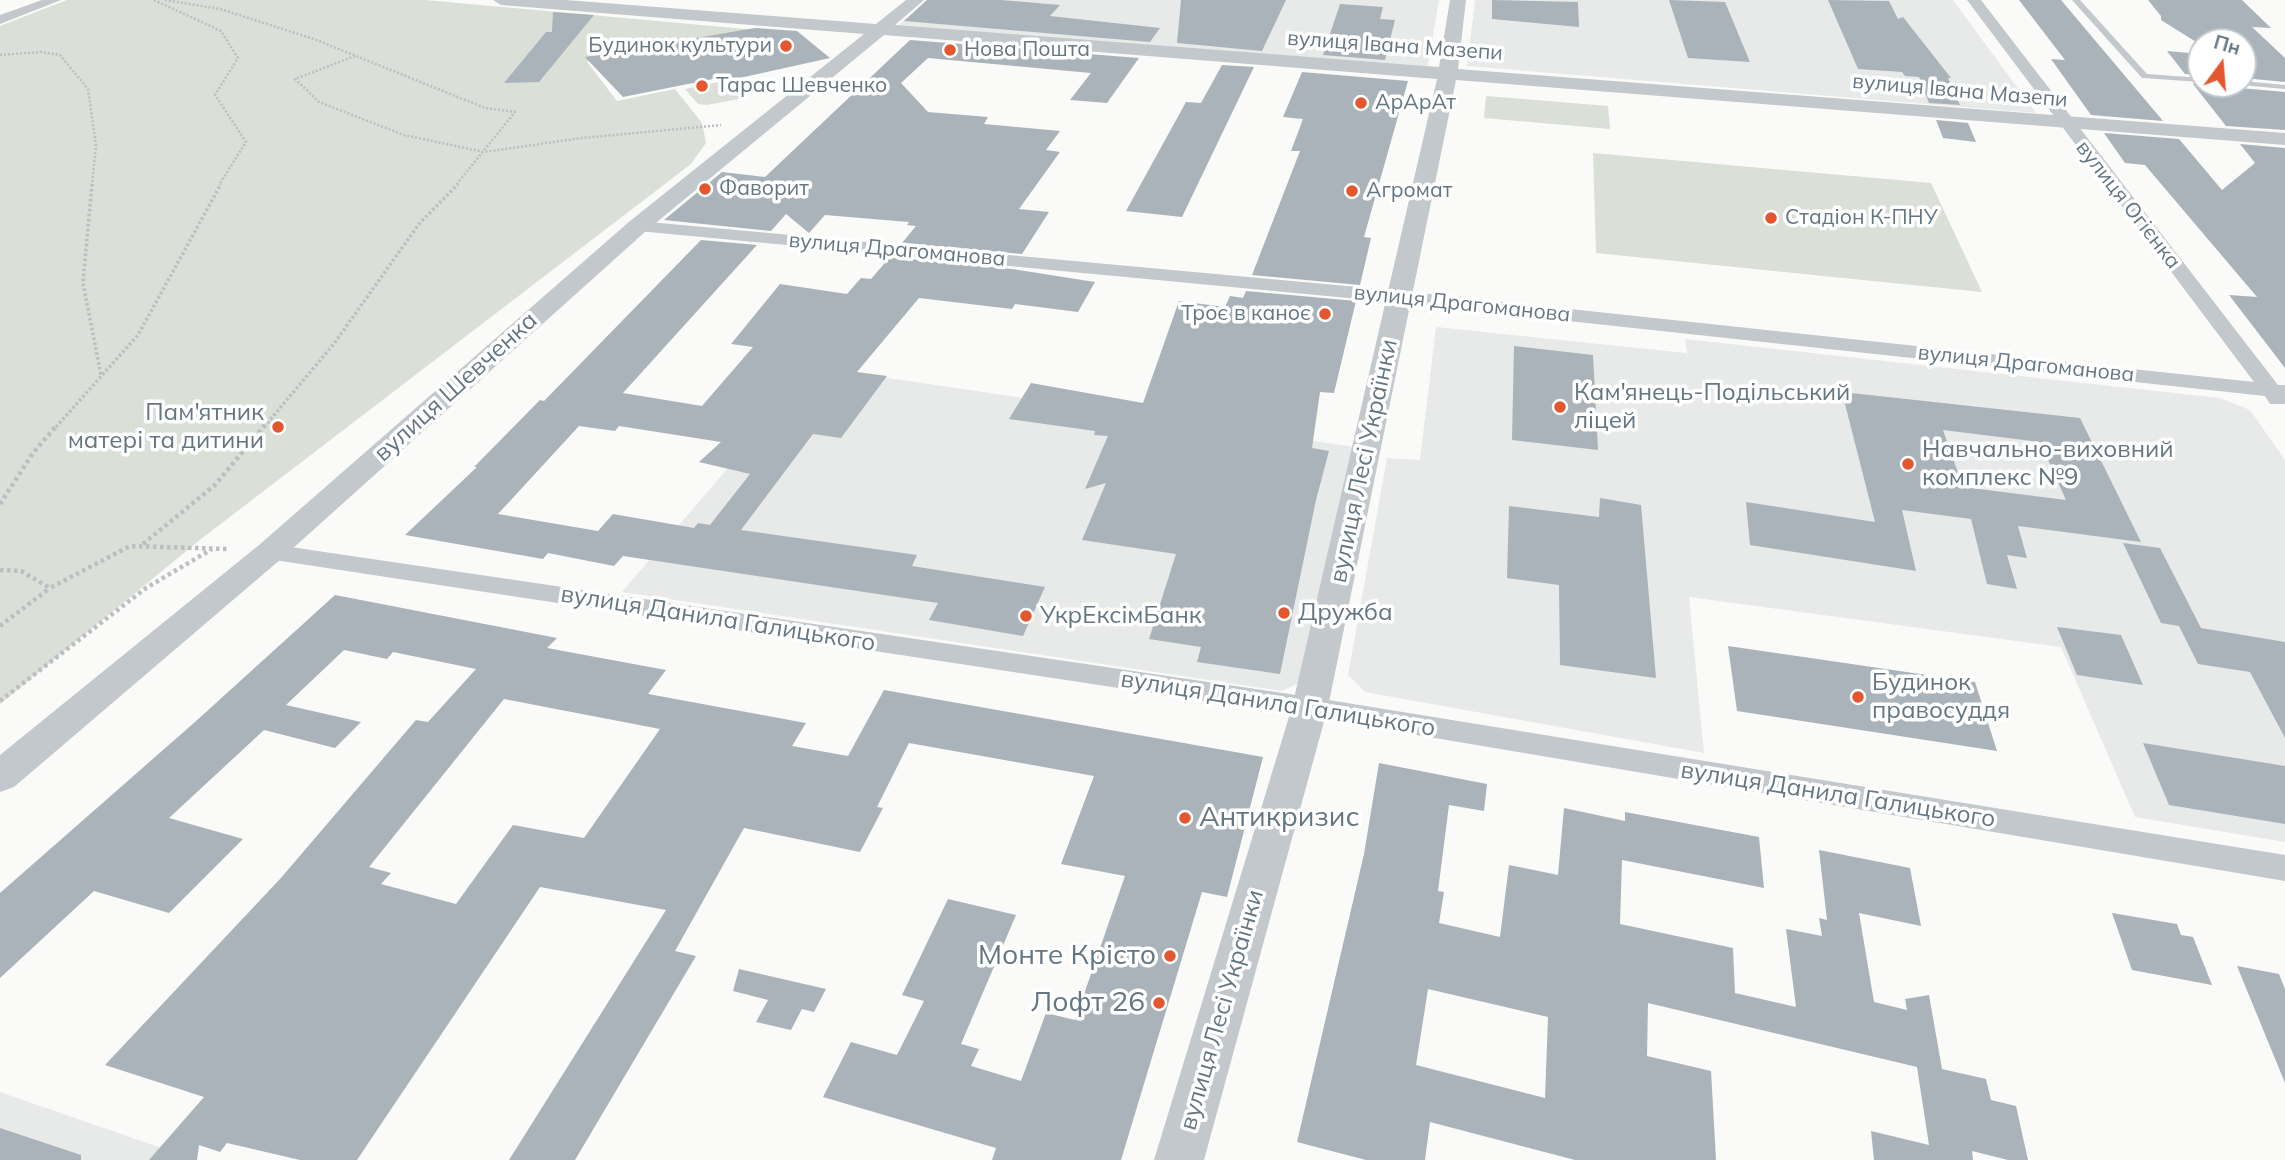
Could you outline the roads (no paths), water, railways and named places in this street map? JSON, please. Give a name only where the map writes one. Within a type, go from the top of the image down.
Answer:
[{"type":"street","points":[[0,20],[54,0]]},
{"type":"street","name":"вулиця Івана Мазепи","points":[[501,0],[602,4],[880,32],[1448,73],[2285,139]]},
{"type":"street","name":"вулиця Шевченка","points":[[0,777],[270,552],[638,226],[762,122],[880,32],[916,0]]},
{"type":"street","name":"вулиця Лесі Українки","points":[[1179,1160],[1310,707],[1448,73],[1458,0]]},
{"type":"street","name":"вулиця Огієнка","points":[[1974,0],[2064,122],[2281,397]]},
{"type":"street","name":"вулиця Драгоманова","points":[[638,226],[1401,297],[2281,397]]},
{"type":"street","name":"вулиця Данила Галицького","points":[[270,552],[1310,707],[2285,868]]},
{"type":"lane","points":[[2076,0],[2145,76],[2187,79]]},
{"type":"lane","points":[[2257,84],[2285,87]]},
{"type":"place","name":"Будинок культури","points":[[786,46]]},
{"type":"place","name":"Нова Пошта","points":[[950,50]]},
{"type":"place","name":"Тарас Шевченко","points":[[702,86]]},
{"type":"place","name":"АрАрАт","points":[[1361,103]]},
{"type":"place","name":"Фаворит","points":[[705,189]]},
{"type":"place","name":"Агромат","points":[[1352,191]]},
{"type":"place","name":"Стадіон К-ПНУ","points":[[1771,218]]},
{"type":"place","name":"Троє в каноє","points":[[1325,314]]},
{"type":"place","name":"Кам'янець-Подільський ліцей","points":[[1560,407]]},
{"type":"place","name":"Пам'ятник матері та дитини","points":[[278,427]]},
{"type":"place","name":"Навчально-виховний комплекс №9","points":[[1908,464]]},
{"type":"place","name":"Дружба","points":[[1284,613]]},
{"type":"place","name":"УкрЕксімБанк","points":[[1026,616]]},
{"type":"place","name":"Будинок правосуддя","points":[[1858,697]]},
{"type":"place","name":"Антикризис","points":[[1185,818]]},
{"type":"place","name":"Монте Крісто","points":[[1170,956]]},
{"type":"place","name":"Лофт 26","points":[[1159,1003]]}]
